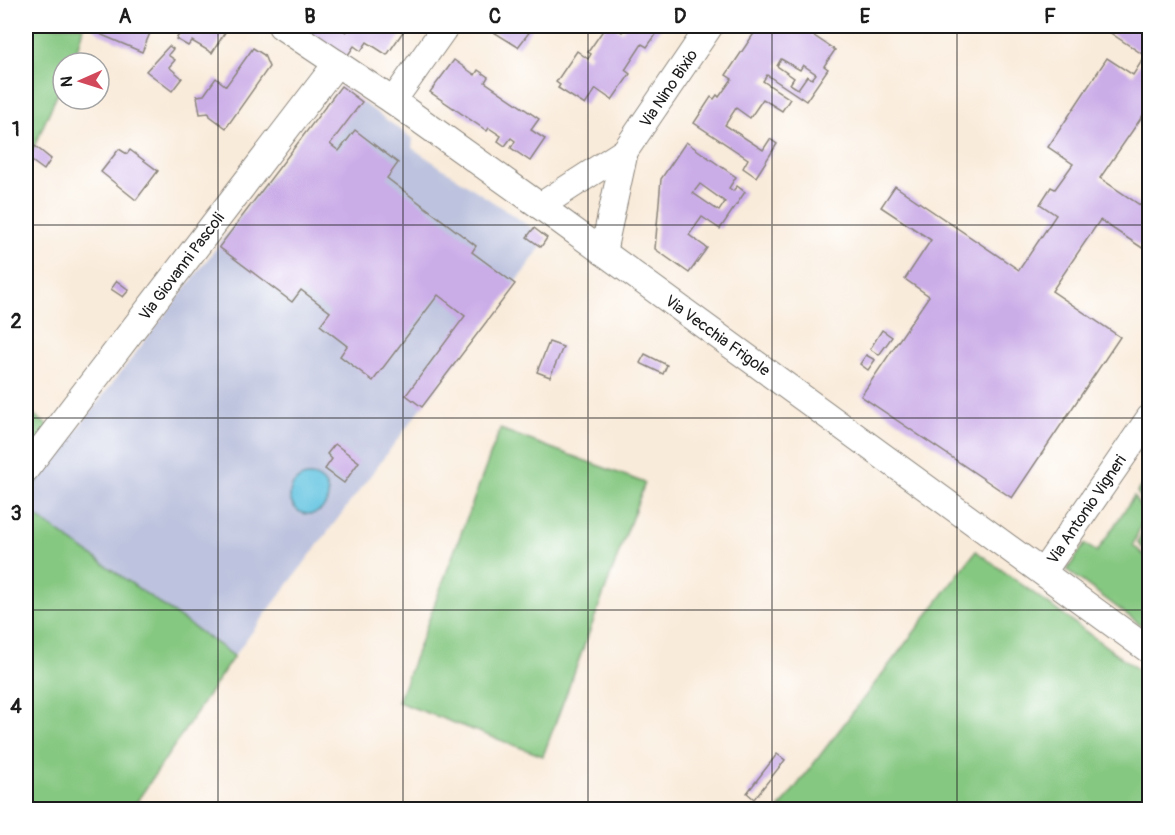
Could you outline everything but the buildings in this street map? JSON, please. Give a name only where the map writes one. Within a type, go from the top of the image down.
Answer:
[{"type":"street","name":"Via Vecchia Frigole","points":[[281,26],[393,100],[1149,651]]},
{"type":"street","points":[[393,100],[446,26]]},
{"type":"street","name":"Via Nino Bixio","points":[[603,252],[625,151],[710,26]]},
{"type":"street","name":"Via Giovanni Pascoli","points":[[26,469],[337,63]]},
{"type":"street","name":"Via Nino Bixio","points":[[540,206],[625,151]]},
{"type":"street","name":"Via Antonio Vigneri","points":[[1043,572],[1149,417]]},
{"type":"shaded area","points":[[362,102],[413,139],[412,148],[547,238],[515,284],[234,656],[26,509],[26,496],[309,127],[330,144]]},
{"type":"green space","points":[[26,26],[83,27],[76,51],[51,51],[51,108],[26,165]]},
{"type":"green space","points":[[26,409],[68,441],[26,496]]},
{"type":"green space","points":[[500,429],[645,483],[543,756],[398,702]]},
{"type":"green space","points":[[1149,474],[1150,508],[1148,509],[1137,492]]},
{"type":"green space","points":[[1134,496],[1145,515],[1133,545],[1146,557],[1149,571],[1149,631],[1067,570],[1085,544],[1097,552]]},
{"type":"green space","points":[[26,509],[234,656],[132,809],[26,809]]},
{"type":"green space","points":[[1149,514],[1149,555],[1138,543]]},
{"type":"green space","points":[[976,551],[1149,678],[1149,809],[779,809]]},
{"type":"water","points":[[309,476],[322,482],[328,495],[322,508],[309,514],[296,508],[290,495],[296,482]]}]
